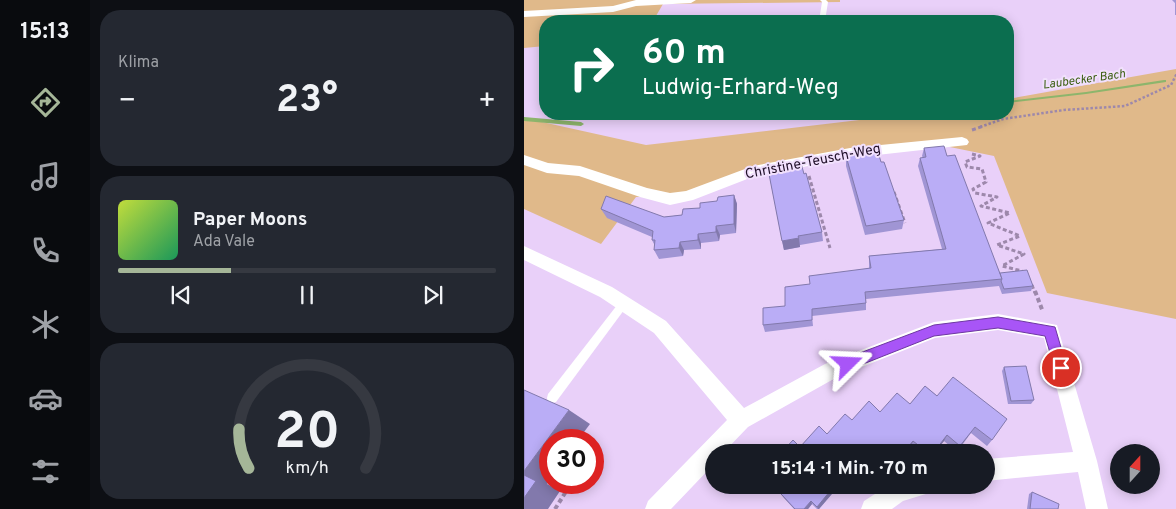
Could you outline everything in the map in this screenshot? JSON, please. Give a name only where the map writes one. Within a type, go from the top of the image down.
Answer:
[{"type":"street","points":[[524,14],[614,9],[636,3],[691,0]]},
{"type":"street","name":"Christine-Teusch-Weg","points":[[524,160],[547,168],[580,171],[645,193],[670,199],[688,196],[753,171],[804,161],[879,149],[962,142]]},
{"type":"street","points":[[524,253],[606,292],[660,327],[740,420]]},
{"type":"street","points":[[656,509],[740,420],[832,370],[934,330],[998,322],[1050,331],[1086,461],[1097,509]]},
{"type":"street","points":[[995,469],[1086,461]]},
{"type":"street","points":[[872,509],[895,494]]},
{"type":"lane","points":[[823,0],[826,2],[823,15]]},
{"type":"lane","points":[[552,398],[624,303]]},
{"type":"path","points":[[1014,117],[1064,110],[1125,106],[1171,85],[1176,73]]},
{"type":"path","points":[[1000,120],[963,134],[964,151],[980,156],[965,162],[967,167],[982,169],[986,182],[974,189],[975,193],[997,197],[980,206],[1010,213],[988,223],[1020,236],[997,245],[1024,254],[1002,266],[1027,273]]},
{"type":"path","points":[[804,161],[830,248]]},
{"type":"path","points":[[892,186],[905,223]]},
{"type":"path","points":[[1030,280],[1050,331]]},
{"type":"path","points":[[555,509],[564,494]]},
{"type":"shaded area","points":[[524,0],[840,0],[840,2],[663,4],[657,15],[539,15],[539,47],[524,48]]},
{"type":"shaded area","points":[[1176,69],[1176,319],[1047,293],[994,156],[940,145],[746,171],[680,195],[636,197],[601,244],[524,209],[524,118],[646,145],[859,120],[1014,120],[1014,98]]},
{"type":"building","points":[[944,146],[947,156],[955,155],[1002,279],[865,292],[866,303],[812,309],[812,320],[763,325],[763,308],[785,306],[785,287],[810,284],[809,276],[871,268],[869,256],[946,249],[920,158],[926,157],[924,148]]},
{"type":"building","points":[[878,152],[881,162],[884,162],[904,220],[866,226],[846,156]]},
{"type":"building","points":[[801,163],[804,174],[806,173],[822,232],[782,241],[768,169]]},
{"type":"building","points":[[734,195],[734,224],[716,226],[716,232],[698,234],[698,240],[680,242],[679,248],[654,250],[655,240],[652,240],[653,231],[601,209],[606,196],[664,217],[682,215],[683,209],[700,208],[700,203],[717,201],[718,197]]},
{"type":"building","points":[[1027,270],[1033,286],[1004,289],[1000,273]]},
{"type":"building","points":[[1026,366],[1034,400],[1011,401],[1004,367]]},
{"type":"building","points":[[953,377],[1007,419],[992,440],[975,427],[962,444],[958,444],[947,435],[940,444],[917,444],[913,441],[911,444],[803,444],[819,426],[827,434],[845,414],[852,420],[869,401],[880,412],[897,393],[910,404],[925,386],[937,396]]},
{"type":"building","points":[[524,390],[569,410],[555,429],[539,429],[539,451],[524,471]]},
{"type":"building","points":[[524,475],[536,481],[524,498]]},
{"type":"building","points":[[1032,492],[1059,504],[1058,509],[1030,509]]},
{"type":"building","points":[[781,494],[828,494],[817,507],[811,501],[804,509],[795,509]]},
{"type":"waterway","name":"Laubecker Bach","points":[[1014,101],[1164,81]]},
{"type":"waterway","name":"Laubecker Bach","points":[[524,119],[581,124]]},
{"type":"route","points":[[848,364],[934,330],[998,322],[1050,331],[1061,368]]}]
